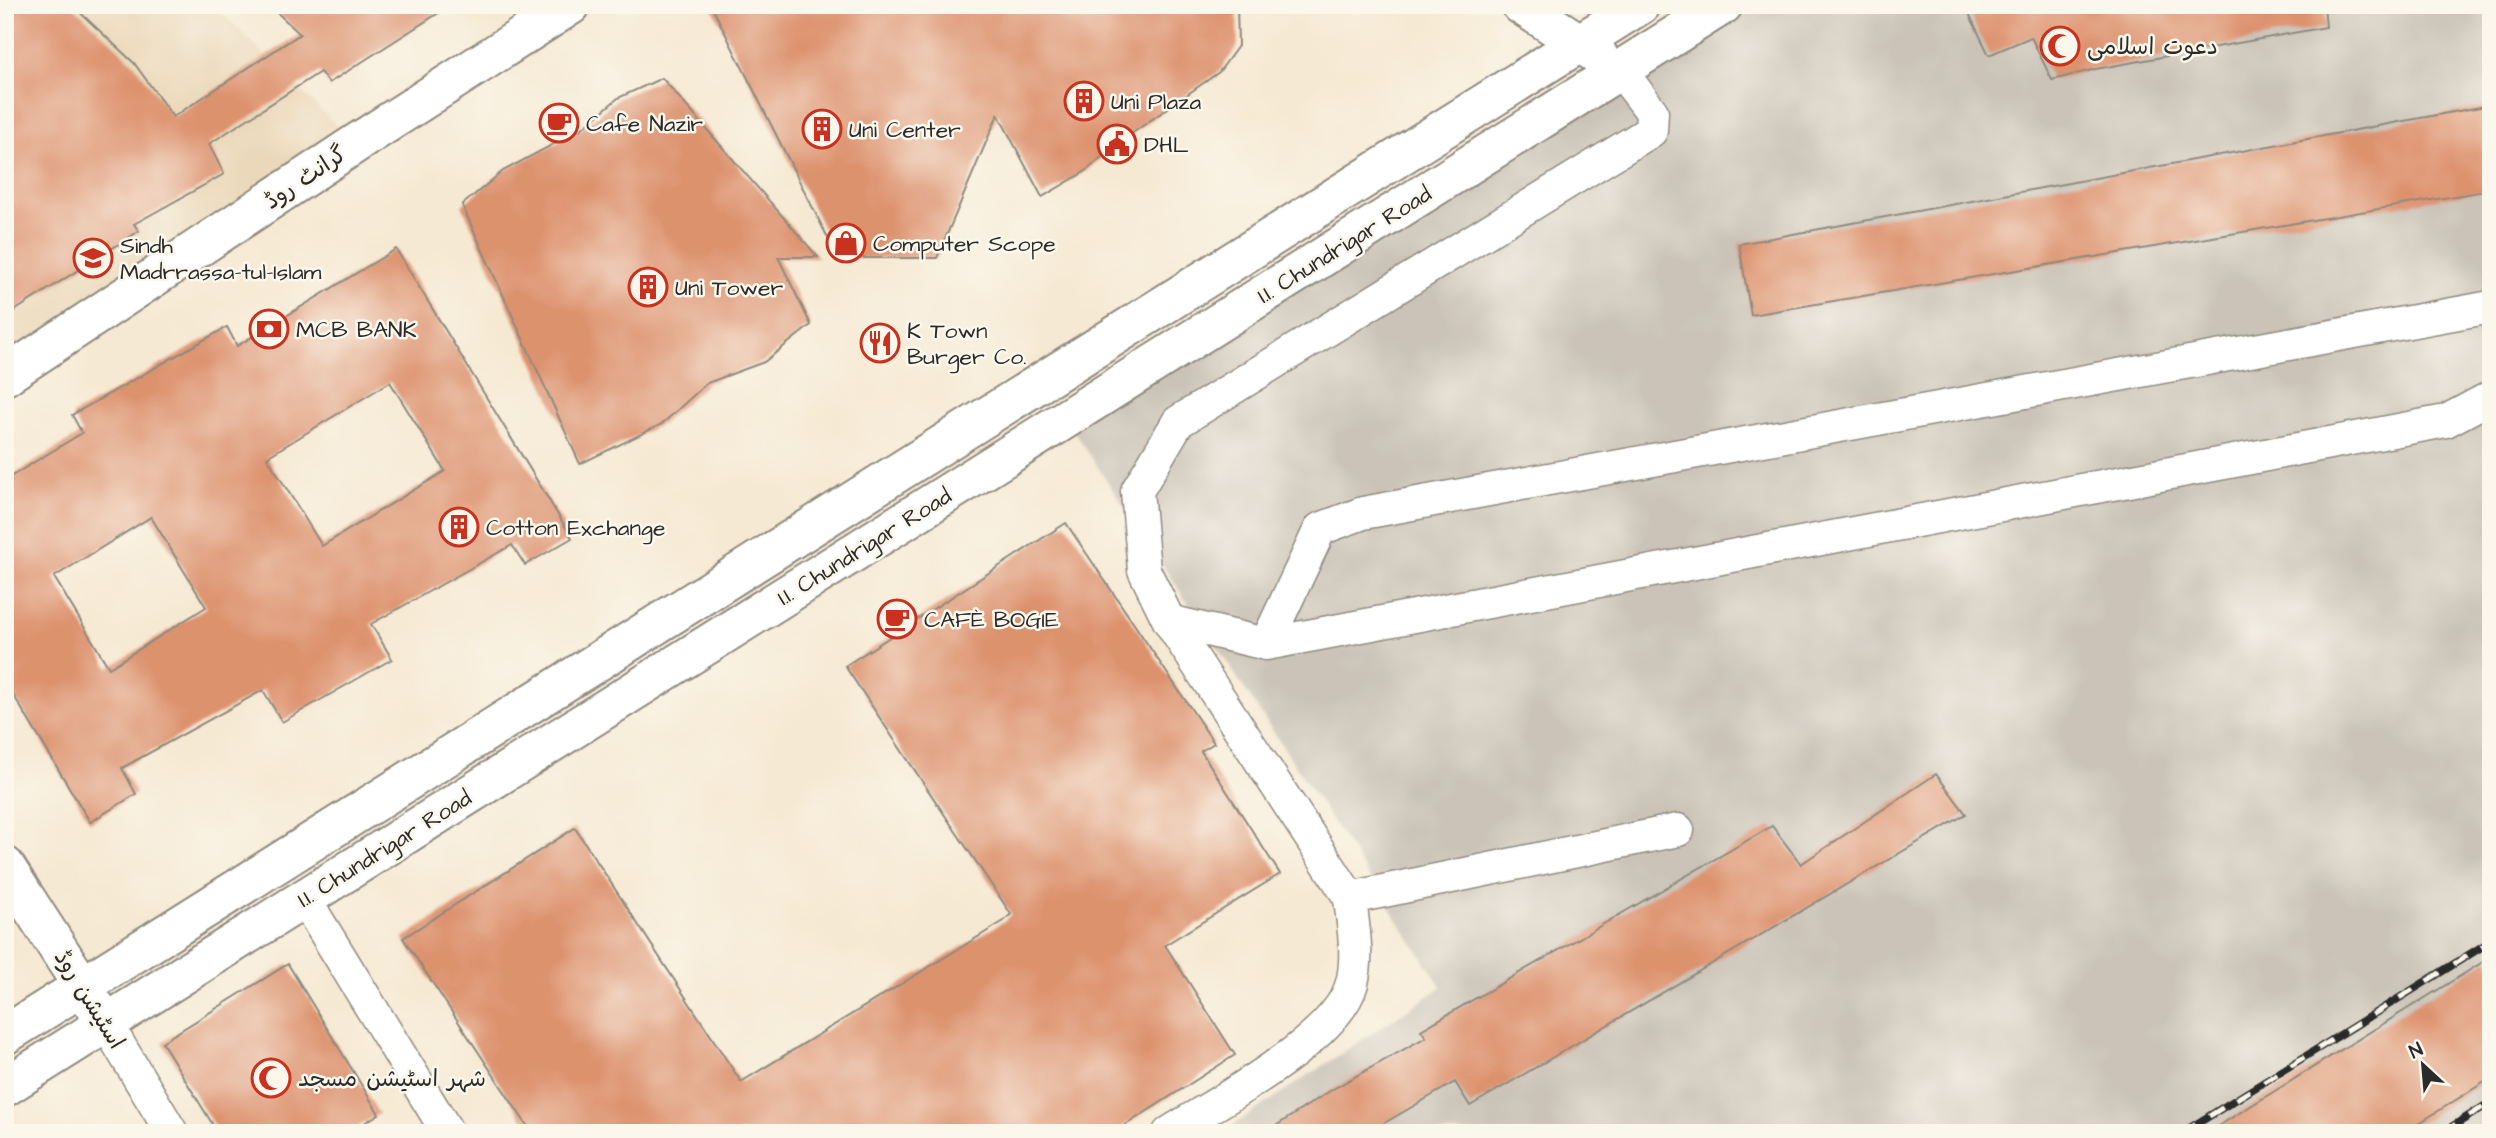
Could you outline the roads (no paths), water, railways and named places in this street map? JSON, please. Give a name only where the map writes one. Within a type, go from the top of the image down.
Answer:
[{"type":"main road","name":"گرانٹ روڈ","points":[[5,376],[355,144],[571,5]]},
{"type":"main road","points":[[1521,5],[1620,70]]},
{"type":"main road","name":"I.I. Chundrigar Road","points":[[5,1035],[1640,5]]},
{"type":"main road","name":"I.I. Chundrigar Road","points":[[5,1087],[1723,5]]},
{"type":"main road","name":"اسٹیشن روڈ","points":[[5,866],[106,1023]]},
{"type":"lane","points":[[1168,1133],[1293,1054],[1332,1020],[1352,986],[1356,952],[1350,898],[1169,621],[1144,570],[1137,491],[1178,422],[1651,131],[1652,113],[1620,70]]},
{"type":"lane","points":[[1266,644],[1320,529],[1363,513],[2491,307]]},
{"type":"lane","points":[[1169,621],[1266,644],[2446,421],[2491,397]]},
{"type":"lane","points":[[1350,898],[1678,830]]},
{"type":"lane","points":[[304,898],[448,1133]]},
{"type":"lane","name":"اسٹیشن روڈ","points":[[106,1023],[172,1133]]},
{"type":"railway","points":[[2182,1133],[2491,941]]},
{"type":"railway","points":[[2442,1133],[2491,1102]]},
{"type":"place","name":"دعوت اسلامی","points":[[2060,46]]},
{"type":"place","name":"Uni Plaza","points":[[1084,101]]},
{"type":"place","name":"Cafe Nazir","points":[[559,123]]},
{"type":"place","name":"Uni Center","points":[[822,129]]},
{"type":"place","name":"DHL","points":[[1117,144]]},
{"type":"place","name":"Computer Scope","points":[[846,243]]},
{"type":"place","name":"Sindh Madrrassa-tul-Islam","points":[[93,258]]},
{"type":"place","name":"Uni Tower","points":[[648,287]]},
{"type":"place","name":"MCB BANK","points":[[269,329]]},
{"type":"place","name":"K Town Burger Co.","points":[[880,343]]},
{"type":"place","name":"Cotton Exchange","points":[[459,527]]},
{"type":"place","name":"CAFÈ BOGIE","points":[[897,619]]},
{"type":"place","name":"شہر اسٹیشن مسجد","points":[[271,1078]]}]
